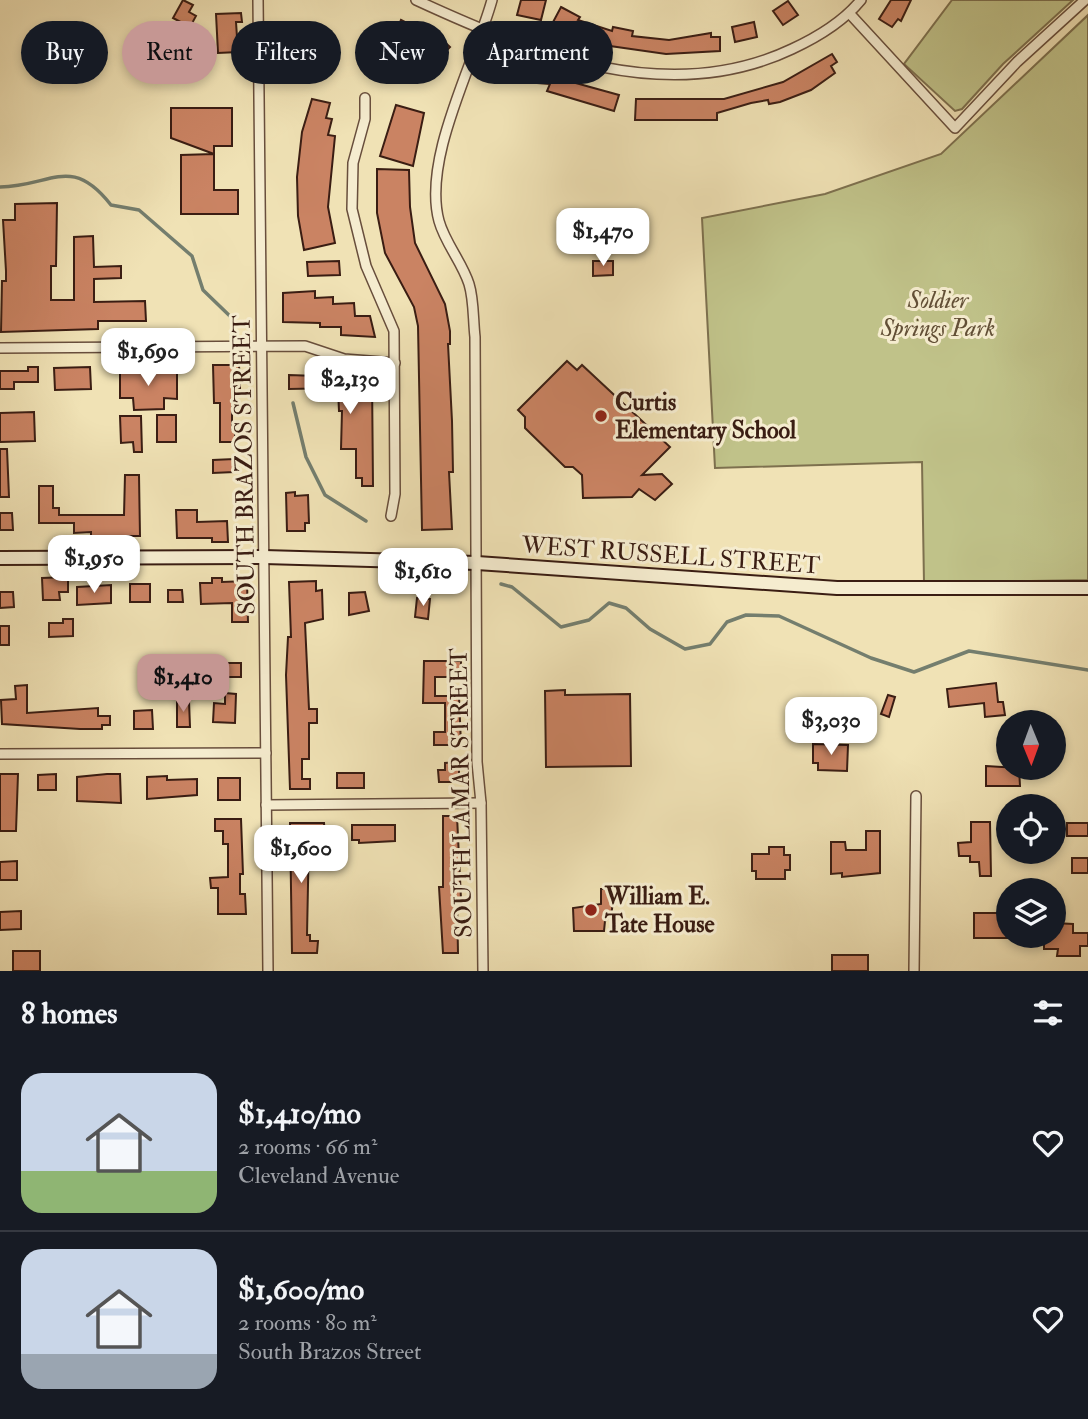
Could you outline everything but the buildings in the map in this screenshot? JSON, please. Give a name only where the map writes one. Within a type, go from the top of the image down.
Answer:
[{"type":"street","name":"SOUTH BRAZOS STREET","points":[[258,0],[268,971]]},
{"type":"street","points":[[416,0],[463,21]]},
{"type":"street","name":"SOUTH LAMAR STREET","points":[[487,21],[492,0]]},
{"type":"street","points":[[613,70],[676,77],[719,74],[761,64],[810,41],[850,14],[861,0]]},
{"type":"street","points":[[850,14],[955,128],[1017,62],[1085,0]]},
{"type":"street","name":"SOUTH LAMAR STREET","points":[[463,81],[440,157],[436,191],[439,221],[469,285],[475,337],[477,762],[481,803],[483,971]]},
{"type":"street","points":[[365,98],[365,119],[353,163],[352,209],[366,266],[389,315],[395,363],[396,494],[391,516]]},
{"type":"street","points":[[0,348],[305,346],[344,359],[395,363]]},
{"type":"street","name":"WEST RUSSELL STREET","points":[[0,558],[264,557],[477,563],[837,588],[1088,588]]},
{"type":"street","points":[[0,754],[266,753]]},
{"type":"street","points":[[914,971],[916,796]]},
{"type":"street","points":[[266,805],[481,803]]},
{"type":"green space","points":[[952,0],[1073,0],[1003,64],[962,109],[955,111],[904,64]]},
{"type":"green space","name":"Soldier Springs Park","points":[[1088,15],[1088,580],[924,583],[922,462],[715,468],[702,218],[825,194],[941,154]]},
{"type":"waterway","points":[[0,187],[60,176],[72,177],[97,190],[111,205],[139,210],[192,256],[203,290],[234,320]]},
{"type":"waterway","points":[[293,403],[306,457],[325,495],[366,521]]},
{"type":"waterway","points":[[501,584],[512,587],[561,627],[589,620],[609,603],[626,608],[650,629],[685,649],[710,644],[727,622],[746,615],[779,616],[871,658],[914,672],[969,651],[1088,670]]},
{"type":"place","name":"Curtis Elementary School","points":[[601,416]]},
{"type":"place","name":"William E. Tate House","points":[[591,910]]}]
